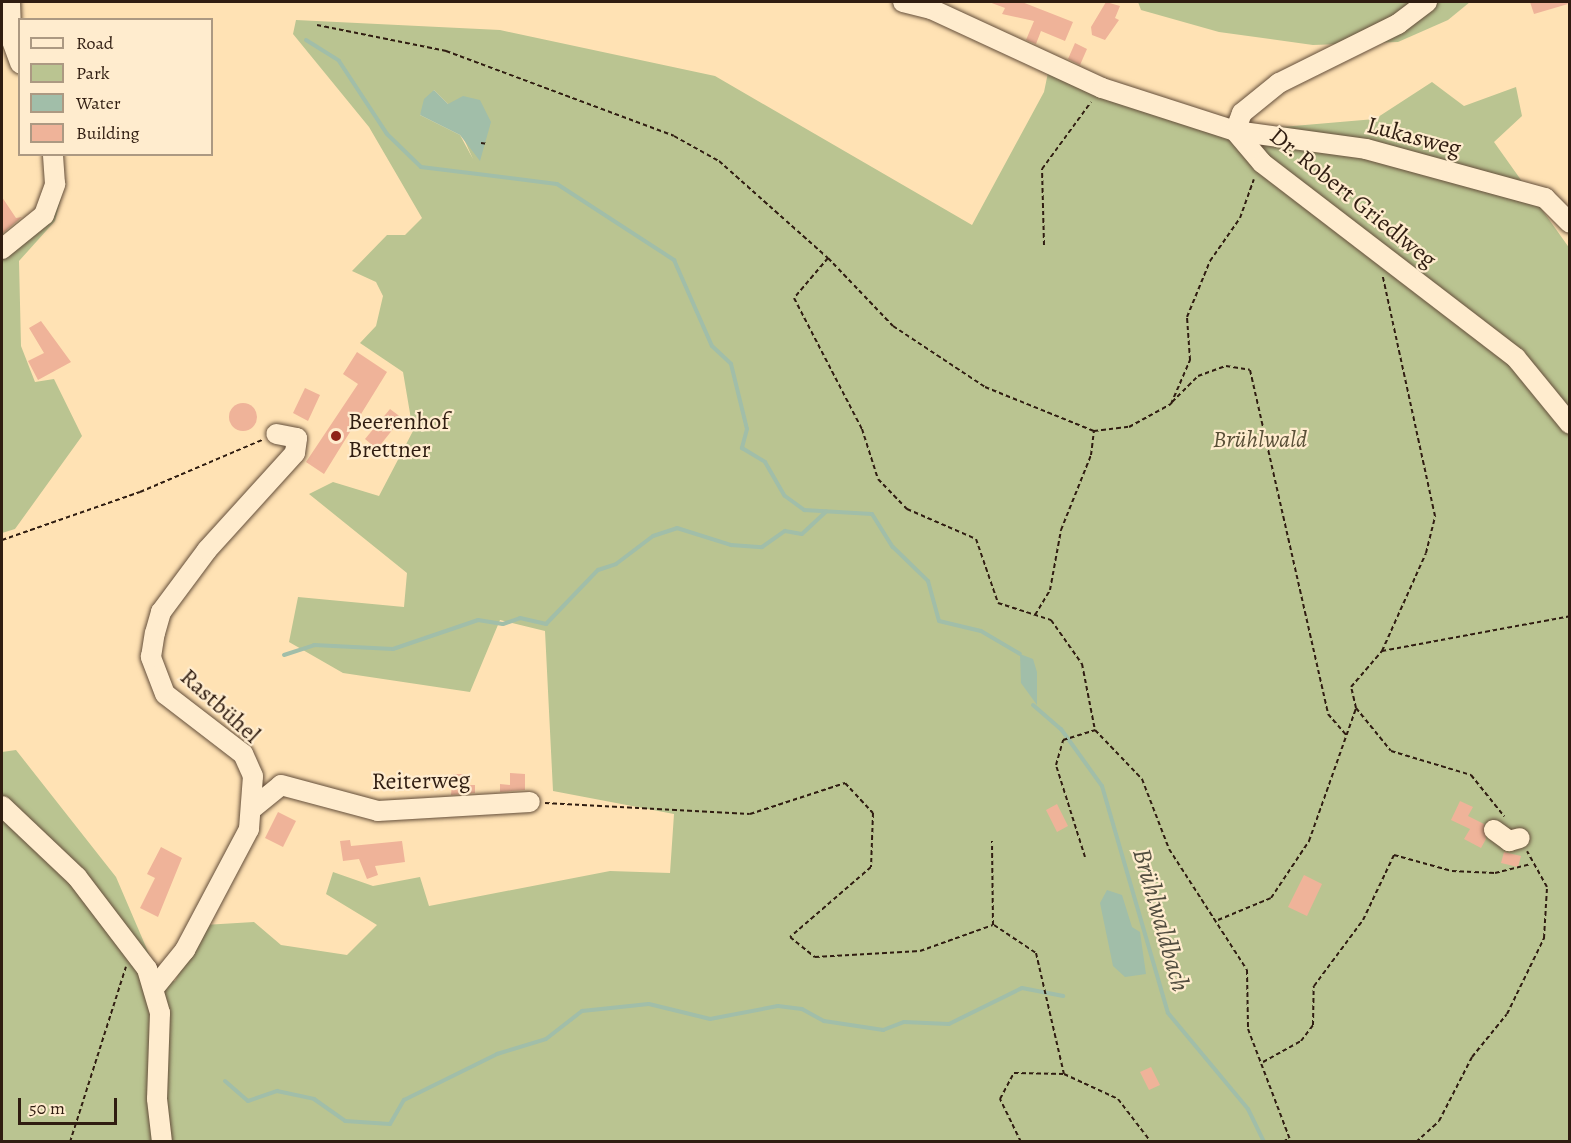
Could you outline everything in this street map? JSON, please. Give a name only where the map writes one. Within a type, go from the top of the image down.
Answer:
[{"type":"street","points":[[10,2],[11,38],[18,57]]},
{"type":"street","name":"Dr. Robert Griedlweg","points":[[903,2],[931,9],[1102,88],[1234,131],[1262,163],[1516,358],[1569,424]]},
{"type":"street","points":[[1234,131],[1242,113],[1279,83],[1398,24],[1427,2]]},
{"type":"street","name":"Lukasweg","points":[[1234,131],[1366,149],[1545,198],[1569,223]]},
{"type":"street","points":[[2,249],[44,215],[55,184],[53,156]]},
{"type":"street","name":"Rastbühel","points":[[155,987],[185,950],[249,829],[253,808],[253,776],[243,754],[165,694],[150,657],[161,612],[207,550],[295,453],[297,438],[276,434]]},
{"type":"street","name":"Reiterweg","points":[[253,808],[281,785],[378,811],[530,802]]},
{"type":"street","points":[[2,806],[77,877],[133,948],[155,987],[162,1037],[157,1099],[162,1142]]},
{"type":"street","points":[[1494,830],[1509,841],[1520,838]]},
{"type":"path","points":[[317,25],[446,51],[674,136],[719,160],[828,258],[893,326],[958,371],[1077,428],[1094,431],[1129,427],[1171,404],[1198,376],[1226,366],[1250,370],[1328,714],[1346,735]]},
{"type":"path","points":[[1044,245],[1042,169],[1102,88]]},
{"type":"path","points":[[481,143],[488,144]]},
{"type":"path","points":[[1171,404],[1190,360],[1187,317],[1210,261],[1240,218],[1262,163]]},
{"type":"path","points":[[1370,247],[1385,286],[1435,516],[1426,553],[1382,651],[1351,687],[1356,708],[1391,751],[1471,775],[1520,838],[1531,864],[1547,887],[1544,938],[1507,1014],[1472,1057],[1439,1121],[1416,1142]]},
{"type":"path","points":[[828,258],[794,298],[862,429],[878,479],[907,509],[976,539],[998,603],[1050,620],[1082,664],[1095,730],[1142,779],[1169,849],[1218,920],[1247,970],[1248,1029],[1263,1062],[1290,1140],[1283,1142]]},
{"type":"path","points":[[1035,615],[1050,590],[1061,530],[1091,454],[1094,431]]},
{"type":"path","points":[[2,540],[140,492],[276,434]]},
{"type":"path","points":[[1382,651],[1569,616]]},
{"type":"path","points":[[1218,920],[1271,898],[1309,841],[1356,708]]},
{"type":"path","points":[[1084,857],[1056,765],[1063,740],[1095,730]]},
{"type":"path","points":[[530,802],[750,814],[845,783],[873,813],[871,867],[790,937],[815,957],[897,953],[920,951],[993,925]]},
{"type":"path","points":[[992,841],[993,925]]},
{"type":"path","points":[[1263,1062],[1301,1041],[1313,1025],[1314,986],[1363,920],[1394,855],[1452,871],[1495,873],[1531,864]]},
{"type":"path","points":[[993,925],[1036,953],[1064,1074]]},
{"type":"path","points":[[70,1142],[133,948]]},
{"type":"path","points":[[1021,1142],[1000,1099],[1014,1073],[1064,1074],[1118,1099],[1151,1142]]},
{"type":"green space","points":[[1138,2],[1470,2],[1448,20],[1398,42],[1313,45],[1219,32],[1141,10]]},
{"type":"green space","name":"Brühlwald","points":[[296,20],[500,30],[715,76],[972,225],[1044,92],[1050,63],[1235,131],[1375,119],[1432,82],[1464,106],[1516,87],[1522,116],[1494,142],[1570,249],[1569,1141],[2,1142],[2,752],[16,750],[116,877],[161,982],[175,981],[204,925],[254,922],[281,945],[347,955],[377,925],[326,894],[333,872],[373,886],[420,877],[429,906],[610,871],[670,873],[674,814],[553,791],[545,631],[500,620],[470,692],[343,673],[289,642],[298,597],[404,607],[407,573],[309,494],[333,482],[379,496],[413,431],[403,372],[360,343],[376,326],[383,296],[376,282],[352,271],[387,235],[405,235],[422,218],[369,127],[293,34]],"holes":[[[434,90],[448,104],[473,159],[460,135],[420,115]]]},
{"type":"green space","points":[[46,189],[63,191],[55,221],[19,261],[21,346],[35,382],[54,379],[82,436],[15,529],[2,533],[2,258],[30,223]]},
{"type":"water","points":[[434,90],[448,104],[463,96],[480,100],[491,122],[480,161],[460,135],[420,115],[424,99]]},
{"type":"water","points":[[1020,654],[1033,659],[1037,672],[1037,705],[1021,683]]},
{"type":"water","points":[[1107,890],[1122,895],[1132,927],[1140,932],[1146,974],[1125,977],[1113,966],[1100,903]]},
{"type":"building","points":[[989,2],[1022,2],[1073,22],[1065,41],[1041,31],[1036,44],[1026,40],[1034,21],[1002,14],[1005,8]]},
{"type":"building","points":[[1106,2],[1120,6],[1115,18],[1119,20],[1105,40],[1092,35],[1091,27]]},
{"type":"building","points":[[1530,2],[1567,2],[1568,4],[1534,14]]},
{"type":"building","points":[[1075,43],[1087,49],[1080,65],[1068,59]]},
{"type":"building","points":[[2,197],[16,218],[22,217],[3,233]]},
{"type":"building","points":[[41,321],[71,362],[38,380],[28,361],[44,353],[29,328]]},
{"type":"building","points":[[357,352],[387,372],[324,474],[306,462],[358,384],[343,374]]},
{"type":"building","points":[[305,388],[320,395],[308,421],[293,413]]},
{"type":"building","points":[[243,403],[253,407],[257,417],[253,427],[243,431],[233,427],[229,417],[233,407]]},
{"type":"building","points":[[390,409],[402,418],[377,449],[365,439]]},
{"type":"building","points":[[510,773],[525,774],[525,790],[500,792],[500,784],[510,785]]},
{"type":"building","points":[[453,774],[465,774],[465,785],[475,785],[475,793],[451,795]]},
{"type":"building","points":[[1460,801],[1473,807],[1468,816],[1484,824],[1486,839],[1481,848],[1464,839],[1470,829],[1451,820]]},
{"type":"building","points":[[1057,804],[1068,826],[1057,832],[1046,810]]},
{"type":"building","points":[[278,812],[296,821],[283,847],[265,838]]},
{"type":"building","points":[[350,840],[351,846],[402,841],[405,862],[375,866],[378,875],[367,879],[359,859],[343,861],[340,841]]},
{"type":"building","points":[[161,847],[182,858],[158,917],[140,908],[155,878],[147,874]]},
{"type":"building","points":[[1504,852],[1521,856],[1518,867],[1501,863]]},
{"type":"building","points":[[1304,875],[1322,884],[1307,916],[1288,907]]},
{"type":"building","points":[[1151,1067],[1160,1085],[1149,1090],[1140,1072]]},
{"type":"waterway","name":"Brühlwaldbach","points":[[306,40],[339,61],[387,134],[421,167],[557,184],[674,260],[712,346],[731,364],[747,429],[742,448],[765,462],[785,496],[804,510],[872,514],[893,547],[928,581],[939,621],[981,631],[1020,654]]},
{"type":"waterway","points":[[284,655],[314,645],[393,649],[478,620],[503,624],[520,618],[546,624],[598,570],[616,564],[653,536],[677,528],[731,545],[762,547],[785,531],[802,534],[826,512]]},
{"type":"waterway","name":"Brühlwaldbach","points":[[1033,705],[1061,729],[1102,786],[1168,1013],[1248,1109],[1264,1142]]},
{"type":"waterway","points":[[225,1081],[248,1101],[277,1091],[314,1099],[345,1121],[390,1124],[404,1100],[497,1054],[546,1039],[582,1011],[649,1004],[710,1019],[778,1006],[802,1009],[824,1021],[883,1030],[904,1022],[949,1024],[1022,988],[1063,996]]},
{"type":"place","name":"Beerenhof Brettner","points":[[336,436]]}]
